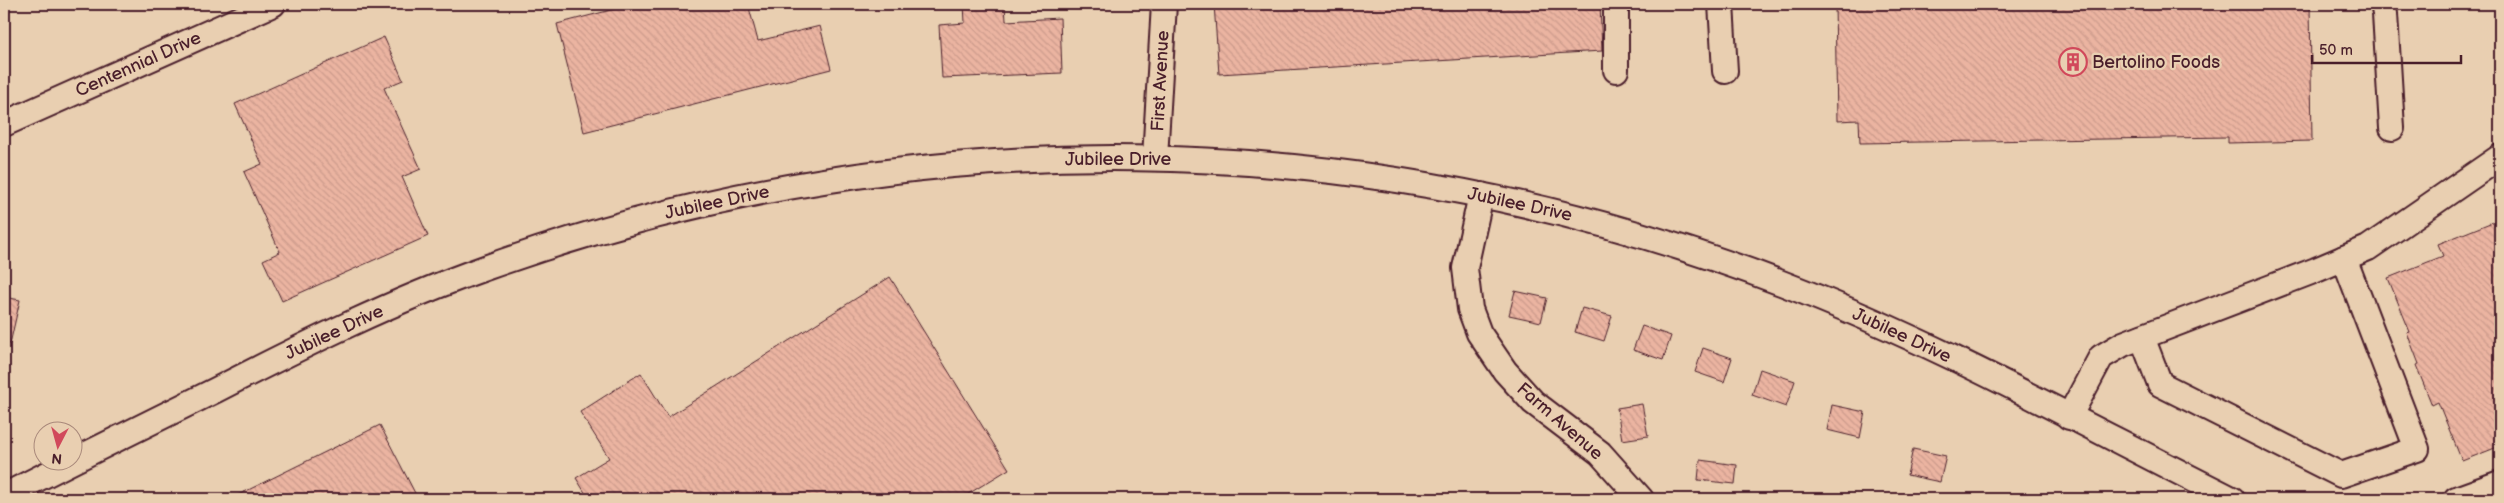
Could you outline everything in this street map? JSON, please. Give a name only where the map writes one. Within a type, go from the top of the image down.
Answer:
[{"type":"street","name":"Centennial Drive","points":[[4,124],[273,4]]},
{"type":"street","name":"First Avenue","points":[[1155,158],[1164,4]]},
{"type":"street","points":[[1616,4],[1616,70]]},
{"type":"street","points":[[1721,4],[1725,71]]},
{"type":"street","points":[[2383,4],[2392,128]]},
{"type":"street","points":[[2069,417],[2102,357],[2123,344],[2368,248],[2500,157]]},
{"type":"street","name":"Jubilee Drive","points":[[4,496],[367,316],[478,270],[612,227],[684,208],[753,194],[836,178],[914,168],[1054,159],[1155,158],[1246,162],[1337,171],[1481,195],[1618,227],[1785,284],[1875,321],[2232,499]]},
{"type":"street","name":"Farm Avenue","points":[[1481,195],[1465,268],[1470,309],[1479,333],[1505,371],[1533,402],[1600,454],[1641,499]]},
{"type":"street","points":[[2142,337],[2160,384],[2342,475],[2417,449],[2344,258]]},
{"type":"street","points":[[2456,499],[2500,483]]},
{"type":"building","points":[[634,4],[748,4],[758,41],[820,26],[831,69],[584,132],[557,24]]},
{"type":"building","points":[[964,4],[1005,4],[1006,21],[1060,18],[1062,73],[942,78],[939,25],[965,23]]},
{"type":"building","points":[[1214,4],[1600,4],[1602,51],[1219,74]]},
{"type":"building","name":"Bertolino Foods","points":[[1835,4],[2310,4],[2312,141],[2228,143],[2228,137],[1860,143],[1859,120],[1837,121]]},
{"type":"building","points":[[384,37],[403,80],[384,88],[421,169],[402,177],[428,236],[282,301],[263,260],[280,252],[244,172],[262,164],[235,104]]},
{"type":"building","points":[[2500,219],[2500,446],[2462,461],[2438,402],[2432,405],[2416,365],[2419,364],[2407,333],[2410,332],[2388,278],[2443,256],[2438,244]]},
{"type":"building","points":[[890,277],[1009,469],[960,499],[589,499],[576,478],[609,458],[580,412],[641,373],[668,417]]},
{"type":"building","points":[[1515,291],[1547,298],[1541,322],[1509,315]]},
{"type":"building","points":[[4,297],[20,300],[10,344],[4,343]]},
{"type":"building","points":[[1582,308],[1612,316],[1604,341],[1575,332]]},
{"type":"building","points":[[1642,326],[1671,336],[1663,360],[1633,350]]},
{"type":"building","points":[[1703,348],[1732,358],[1724,382],[1695,372]]},
{"type":"building","points":[[1760,369],[1795,381],[1786,407],[1752,395]]},
{"type":"building","points":[[1642,404],[1648,436],[1622,440],[1617,408]]},
{"type":"building","points":[[1832,405],[1865,412],[1860,438],[1827,430]]},
{"type":"building","points":[[380,425],[418,499],[230,499]]},
{"type":"building","points":[[1913,449],[1946,456],[1940,482],[1907,475]]},
{"type":"building","points":[[1700,460],[1737,465],[1735,484],[1698,480]]},
{"type":"place","name":"Bertolino Foods","points":[[2073,62]]}]
